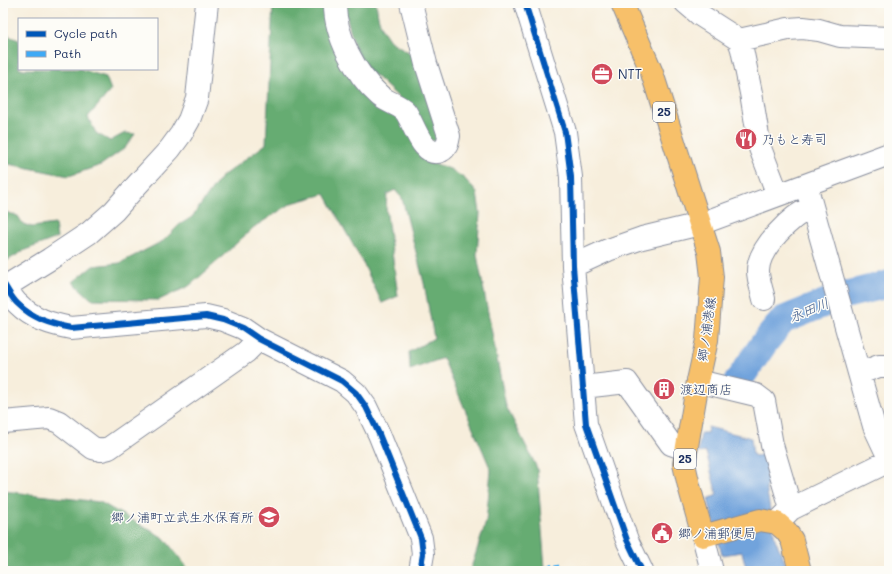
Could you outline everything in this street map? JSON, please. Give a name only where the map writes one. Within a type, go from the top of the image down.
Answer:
[{"type":"main road","name":"郷ノ浦港線","points":[[622,3],[652,73],[709,252],[712,277],[707,340],[698,381],[684,464],[689,486],[709,534]]},
{"type":"main road","points":[[709,534],[760,520],[784,516],[786,531],[792,540],[800,571]]},
{"type":"street","points":[[207,3],[196,98],[189,120],[181,134],[170,149],[114,211],[89,233],[4,287],[17,304],[38,319],[50,324],[71,328],[206,316],[223,320],[243,328],[259,339],[342,381],[356,393],[366,407],[379,434],[421,538],[423,554],[420,571]]},
{"type":"street","points":[[335,3],[338,27],[346,49],[357,70],[379,96],[393,103],[405,112],[428,150],[435,152],[442,150],[447,145],[449,136],[426,64],[411,3]]},
{"type":"street","points":[[686,3],[700,15],[739,40],[751,93],[760,148],[778,195]]},
{"type":"street","points":[[531,5],[565,132],[571,177],[573,266],[586,424],[626,540],[642,571]]},
{"type":"street","points":[[739,40],[803,28],[819,30],[840,36],[889,38]]},
{"type":"street","points":[[573,266],[608,250],[642,238],[700,224],[889,154]]},
{"type":"street","points":[[698,381],[756,395],[764,401],[784,516],[889,460],[874,426],[806,185]]},
{"type":"street","points":[[764,299],[758,272],[762,258],[777,233],[806,209],[812,207]]},
{"type":"street","points":[[3,422],[49,418],[59,422],[93,448],[101,450],[110,448],[246,352],[259,339]]},
{"type":"street","points":[[860,374],[879,366],[889,366]]},
{"type":"street","points":[[583,387],[626,382],[671,444],[686,449]]},
{"type":"street","points":[[709,534],[712,571]]},
{"type":"green space","points":[[273,3],[326,3],[428,161],[450,169],[465,179],[477,193],[480,213],[477,255],[506,406],[537,468],[545,568],[544,571],[470,571],[486,522],[491,470],[443,358],[410,370],[409,352],[434,338],[424,283],[402,198],[395,190],[387,194],[386,208],[398,296],[382,303],[362,261],[325,194],[292,203],[254,227],[189,286],[159,300],[91,299],[73,282],[93,266],[120,263],[163,241],[179,225],[192,217],[221,177],[266,144]]},
{"type":"green space","points":[[345,3],[376,3],[382,29],[390,41],[412,54],[427,82],[441,135],[435,141],[430,140],[396,95],[368,69],[354,44],[344,7]]},
{"type":"green space","points":[[3,29],[11,37],[18,40],[18,70],[83,70],[106,77],[111,90],[88,117],[96,133],[110,141],[125,133],[135,134],[125,148],[101,165],[69,176],[3,163]]},
{"type":"green space","points":[[3,211],[18,216],[23,224],[32,227],[55,224],[57,238],[25,250],[3,263]]},
{"type":"green space","points":[[3,491],[100,502],[164,538],[190,571],[3,571]]},
{"type":"water","points":[[708,427],[751,438],[753,455],[757,456],[766,453],[773,484],[766,486],[775,539],[789,571],[747,571],[742,552],[722,555],[708,499],[717,495],[706,452],[698,453],[701,433],[707,433]]},
{"type":"waterway","name":"永田川","points":[[736,384],[765,342],[783,320],[845,295],[889,284]]},
{"type":"marked path","points":[[544,571],[556,564],[558,571]]},
{"type":"cycle path","points":[[525,3],[565,132],[571,177],[573,266],[586,424],[627,540],[642,571]]},
{"type":"cycle path","points":[[5,286],[16,302],[30,314],[49,323],[71,328],[206,316],[223,320],[243,328],[259,339],[342,381],[356,393],[366,407],[379,434],[421,538],[423,554],[420,571]]},
{"type":"place","name":"NTT","points":[[602,74]]},
{"type":"place","name":"乃もと寿司","points":[[746,139]]},
{"type":"place","name":"渡辺商店","points":[[664,389]]},
{"type":"place","name":"郷ノ浦町立武生水保育所","points":[[269,517]]},
{"type":"place","name":"郷ノ浦郵便局","points":[[662,533]]}]
